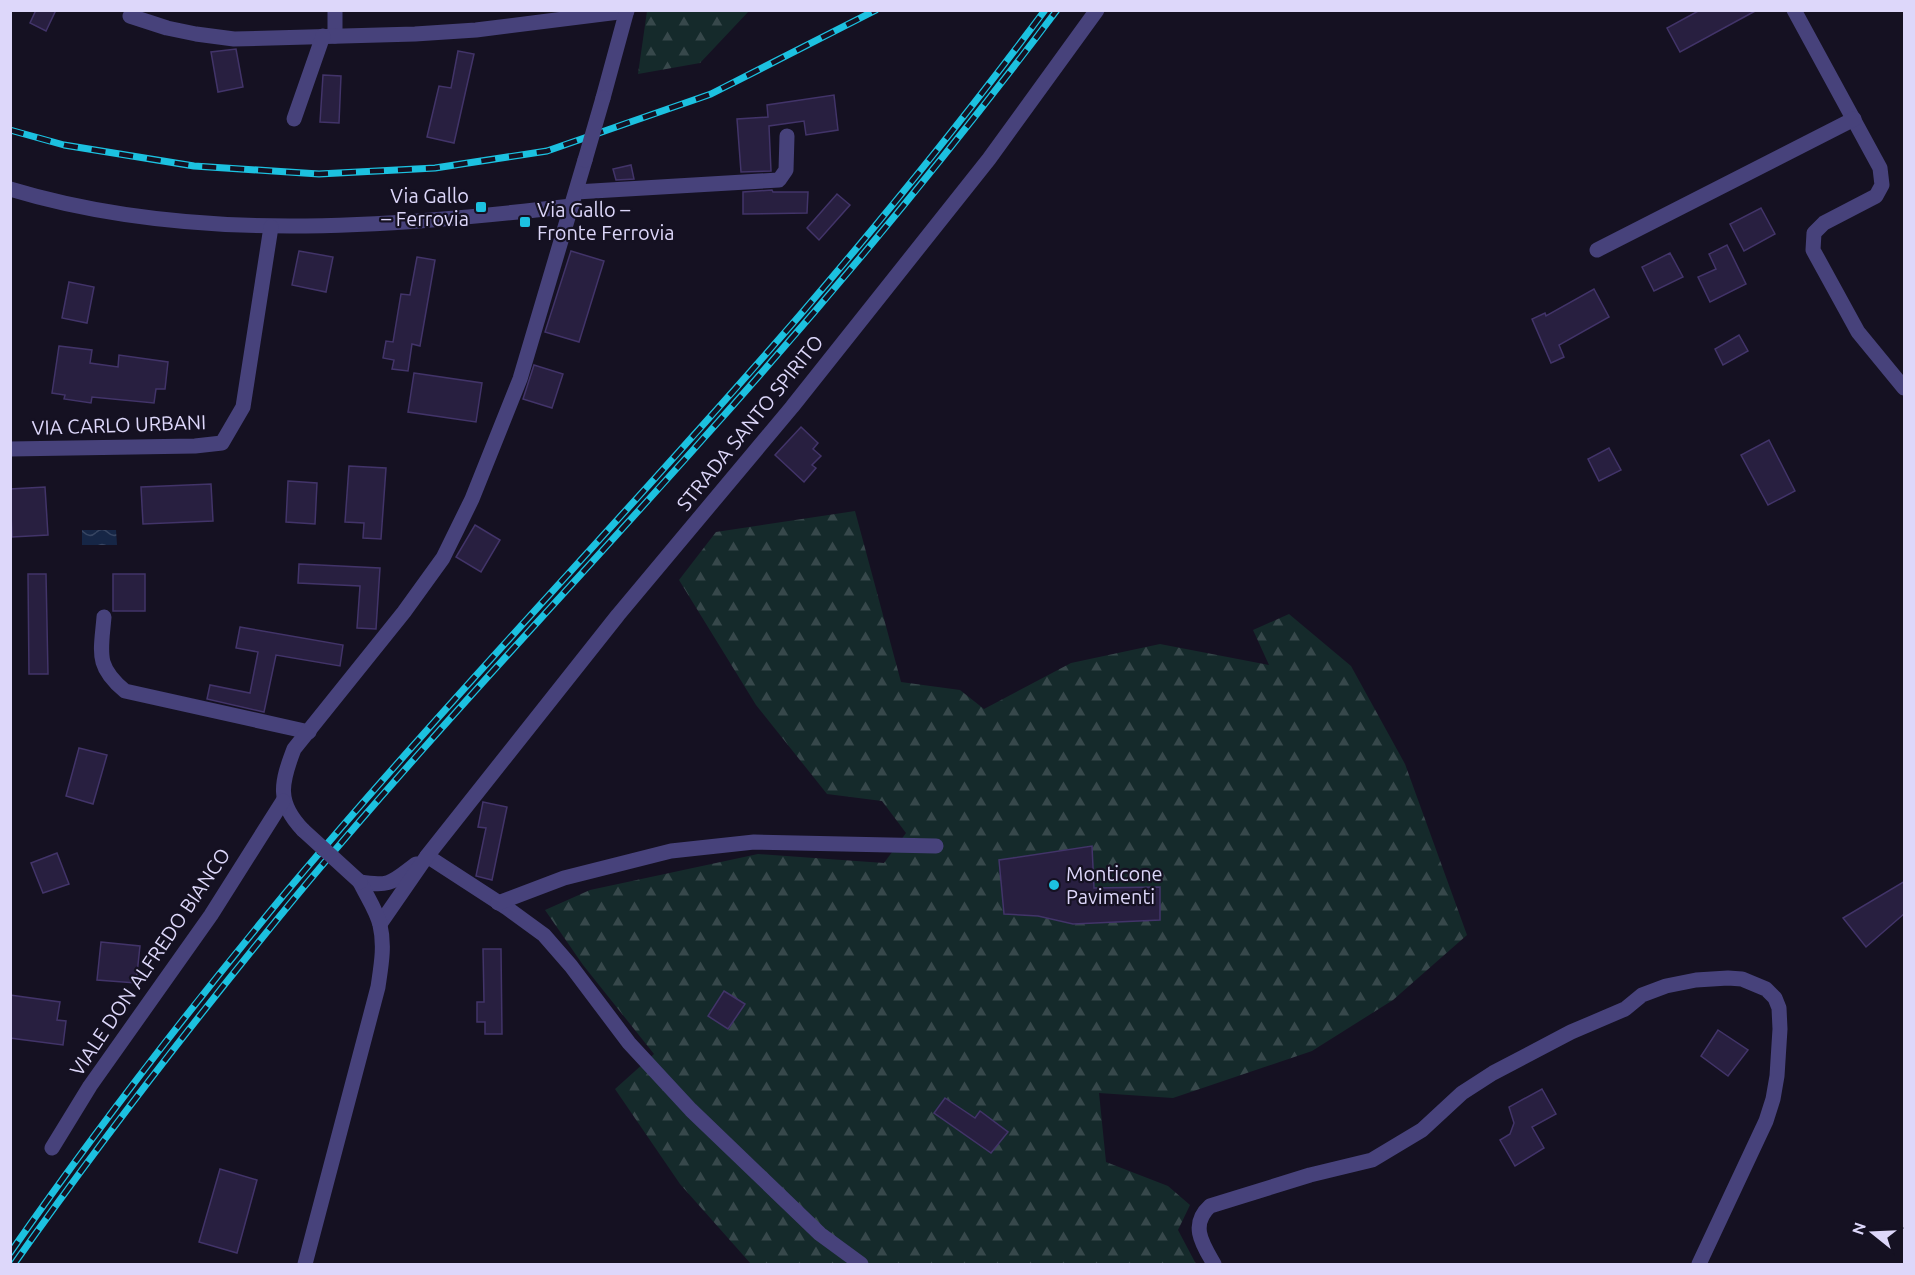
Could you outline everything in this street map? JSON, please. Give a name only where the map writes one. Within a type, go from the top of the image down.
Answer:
[{"type":"street","points":[[294,118],[329,36],[335,10]]},
{"type":"street","name":"STRADA SANTO SPIRITO","points":[[381,930],[427,855],[618,615],[799,398],[989,159],[1097,10]]},
{"type":"street","points":[[1794,10],[1880,168],[1882,184],[1876,196],[1824,223],[1814,233],[1813,250],[1858,332],[1905,388]]},
{"type":"street","points":[[130,16],[186,32],[234,39],[476,30],[627,11]]},
{"type":"street","name":"VIALE DON ALFREDO BIANCO","points":[[52,1148],[90,1086],[211,915],[283,801],[285,773],[294,749],[404,612],[436,567],[472,499],[520,379],[627,11]]},
{"type":"street","points":[[1597,250],[1854,118]]},
{"type":"street","points":[[10,189],[42,199],[129,214],[208,224],[271,227],[491,216],[574,199],[779,180],[786,170],[787,136]]},
{"type":"street","name":"VIA CARLO URBANI","points":[[10,449],[195,446],[222,443],[243,407],[271,227]]},
{"type":"street","points":[[104,617],[101,654],[103,669],[113,682],[125,691],[309,732]]},
{"type":"street","points":[[283,801],[291,818],[360,882],[381,930],[383,949],[378,987],[305,1264]]},
{"type":"street","points":[[498,903],[564,878],[671,851],[754,842],[936,846]]},
{"type":"street","points":[[427,855],[544,935],[571,966],[629,1043],[725,1143],[820,1234],[861,1264]]},
{"type":"street","name":"STRADA SANTO SPIRITO","points":[[360,882],[382,885],[397,878],[427,855]]},
{"type":"street","points":[[1214,1264],[1200,1240],[1199,1232],[1200,1218],[1210,1206],[1310,1175],[1372,1161],[1422,1130],[1462,1093],[1493,1073],[1591,1022],[1625,1009],[1642,995],[1666,986],[1696,980],[1742,979],[1766,989],[1775,998],[1779,1008],[1777,1076],[1773,1100],[1766,1121],[1699,1264]]},
{"type":"green space","points":[[647,10],[749,11],[700,63],[638,74]]},
{"type":"green space","points":[[855,511],[901,682],[960,690],[984,709],[1071,663],[1160,644],[1269,665],[1253,630],[1289,614],[1351,666],[1405,764],[1467,935],[1393,1000],[1312,1051],[1173,1098],[1099,1093],[1106,1162],[1168,1186],[1190,1205],[1178,1230],[1196,1264],[751,1264],[680,1184],[615,1089],[654,1054],[583,965],[545,910],[590,890],[758,854],[884,863],[906,833],[882,801],[827,794],[756,705],[679,580],[716,532]]},
{"type":"water","points":[[82,530],[116,530],[117,545],[82,545]]},
{"type":"building","points":[[36,10],[56,10],[46,31],[30,23]]},
{"type":"building","points":[[1700,10],[1757,10],[1680,52],[1667,28]]},
{"type":"building","points":[[236,49],[243,87],[218,92],[211,52]]},
{"type":"building","points":[[458,51],[474,54],[454,143],[427,137],[439,86],[451,88]]},
{"type":"building","points":[[323,75],[341,76],[339,123],[320,122]]},
{"type":"building","points":[[834,95],[838,130],[806,135],[804,121],[769,126],[771,171],[741,172],[737,119],[768,117],[767,105]]},
{"type":"building","points":[[631,165],[634,179],[616,180],[613,169]]},
{"type":"building","points":[[772,190],[773,192],[808,192],[807,213],[743,214],[743,192]]},
{"type":"building","points":[[837,194],[850,205],[819,240],[807,228]]},
{"type":"building","points":[[1761,208],[1775,234],[1744,251],[1730,224]]},
{"type":"building","points":[[1727,245],[1746,284],[1710,302],[1698,277],[1716,269],[1709,254]]},
{"type":"building","points":[[299,251],[333,257],[326,292],[292,285]]},
{"type":"building","points":[[571,251],[604,261],[579,342],[545,332]]},
{"type":"building","points":[[1670,253],[1683,277],[1654,291],[1642,267]]},
{"type":"building","points":[[417,257],[435,260],[420,346],[412,344],[408,371],[392,369],[394,360],[383,358],[386,341],[393,342],[401,294],[410,295]]},
{"type":"building","points":[[69,282],[94,287],[87,323],[62,318]]},
{"type":"building","points":[[1594,289],[1609,317],[1559,345],[1564,357],[1551,363],[1532,319],[1545,313],[1546,316]]},
{"type":"building","points":[[1739,335],[1748,351],[1723,365],[1715,349]]},
{"type":"building","points":[[59,346],[92,350],[90,363],[118,367],[119,355],[168,362],[165,389],[156,389],[154,403],[92,397],[91,403],[64,399],[65,395],[52,393]]},
{"type":"building","points":[[534,365],[563,374],[552,408],[523,399]]},
{"type":"building","points":[[414,373],[482,383],[476,422],[408,412]]},
{"type":"building","points":[[801,427],[818,443],[813,449],[821,456],[812,465],[816,468],[804,482],[775,455]]},
{"type":"building","points":[[1769,440],[1795,491],[1768,505],[1741,455]]},
{"type":"building","points":[[1609,448],[1621,470],[1599,481],[1588,459]]},
{"type":"building","points":[[349,466],[386,468],[381,539],[363,538],[364,523],[345,522]]},
{"type":"building","points":[[288,481],[317,483],[315,524],[286,522]]},
{"type":"building","points":[[211,484],[213,521],[143,524],[141,487]]},
{"type":"building","points":[[45,487],[48,535],[12,537],[10,489]]},
{"type":"building","points":[[475,525],[500,540],[481,572],[456,557]]},
{"type":"building","points":[[299,564],[380,568],[376,629],[357,628],[360,586],[298,583]]},
{"type":"building","points":[[28,574],[46,574],[48,674],[29,674]]},
{"type":"building","points":[[113,574],[145,574],[145,611],[113,611]]},
{"type":"building","points":[[240,627],[343,645],[340,666],[276,655],[264,712],[207,699],[210,685],[250,693],[258,652],[236,648]]},
{"type":"building","points":[[79,748],[107,755],[93,804],[66,796]]},
{"type":"building","points":[[483,802],[507,807],[492,880],[476,876],[486,828],[478,827]]},
{"type":"building","name":"Monticone Pavimenti","points":[[1092,846],[1094,888],[1160,887],[1160,920],[1073,924],[1038,916],[1004,914],[999,860]]},
{"type":"building","points":[[57,853],[69,884],[43,893],[31,863]]},
{"type":"building","points":[[1905,881],[1905,913],[1866,947],[1843,918]]},
{"type":"building","points":[[101,942],[140,946],[136,983],[97,980]]},
{"type":"building","points":[[483,949],[501,949],[502,1034],[485,1034],[485,1022],[477,1022],[477,1002],[484,1002]]},
{"type":"building","points":[[724,991],[745,1004],[728,1029],[708,1016]]},
{"type":"building","points":[[10,995],[60,1002],[57,1020],[66,1021],[63,1045],[10,1038]]},
{"type":"building","points":[[1718,1030],[1748,1050],[1728,1076],[1701,1056]]},
{"type":"building","points":[[1542,1089],[1556,1114],[1532,1127],[1544,1148],[1515,1166],[1500,1140],[1510,1134],[1514,1123],[1509,1107]]},
{"type":"building","points":[[945,1098],[975,1118],[980,1111],[1008,1132],[991,1153],[934,1113]]},
{"type":"building","points":[[220,1169],[257,1180],[237,1253],[199,1242]]},
{"type":"railway","points":[[10,130],[64,145],[194,166],[319,174],[435,168],[547,151],[711,94],[876,10]]},
{"type":"railway","points":[[10,1253],[76,1160],[145,1069],[287,891],[414,745],[800,315],[925,165],[1045,10]]},
{"type":"railway","points":[[14,1264],[150,1079],[293,900],[444,725],[794,336],[928,175],[1057,10]]},
{"type":"place","name":"Via Gallo – Ferrovia","points":[[481,207]]},
{"type":"place","name":"Via Gallo – Fronte Ferrovia","points":[[525,222]]},
{"type":"place","name":"Monticone Pavimenti","points":[[1054,885]]}]
